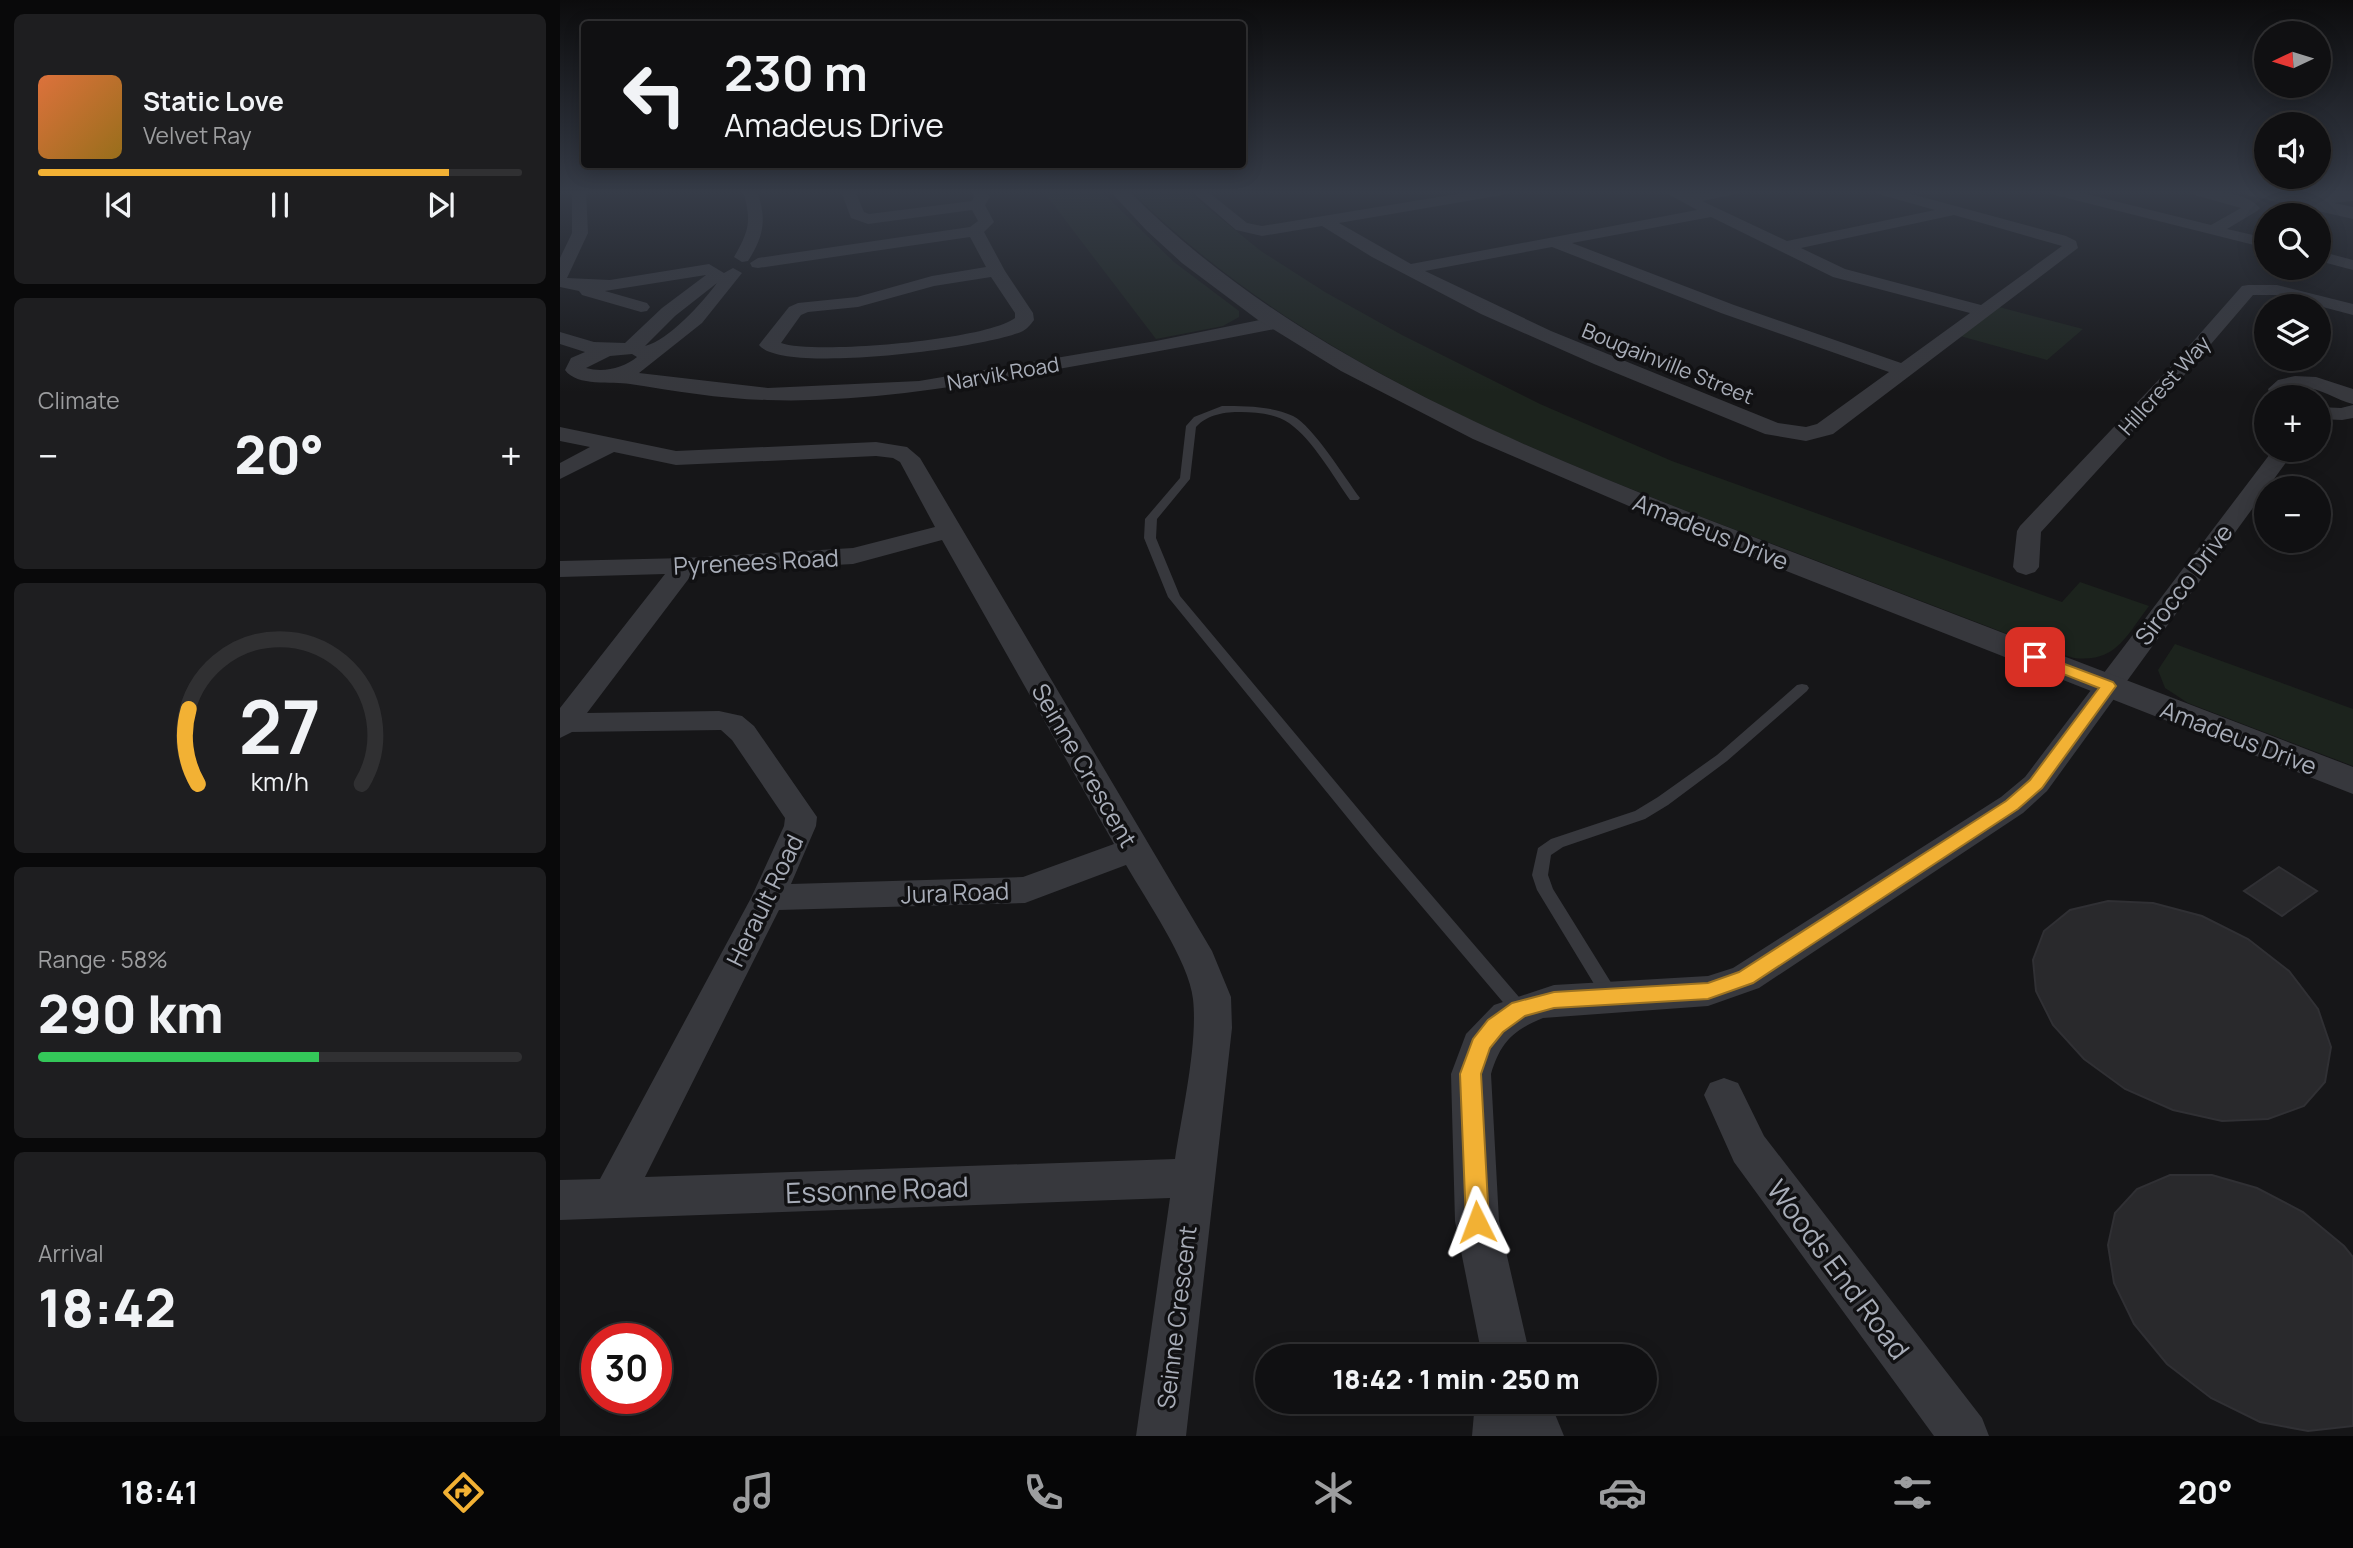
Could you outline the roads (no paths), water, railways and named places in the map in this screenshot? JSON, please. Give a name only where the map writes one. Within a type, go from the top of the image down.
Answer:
[{"type":"street","points":[[560,276],[568,258]]},
{"type":"street","points":[[610,374],[646,358],[692,323],[716,301],[739,258]]},
{"type":"street","points":[[560,282],[584,286],[793,258]]},
{"type":"street","points":[[989,258],[1026,317],[1020,325],[986,334],[807,353],[780,350],[769,345],[797,310],[814,305],[861,309],[932,281],[996,271]]},
{"type":"street","name":"Amadeus Drive","points":[[1192,258],[1275,323],[1320,351],[1449,417],[1622,495],[2353,781]]},
{"type":"street","name":"Bougainville Street","points":[[1390,258],[1529,330],[1783,432],[1806,433],[1825,429],[2055,258]]},
{"type":"street","points":[[1409,269],[1468,258]]},
{"type":"street","points":[[1593,258],[1656,284],[1904,371]]},
{"type":"street","points":[[1808,258],[1844,275],[1984,312]]},
{"type":"street","points":[[2331,259],[2353,265]]},
{"type":"street","points":[[560,349],[575,358],[576,364],[590,355],[623,348],[645,338],[671,310],[732,267]]},
{"type":"street","points":[[584,286],[588,291],[641,307]]},
{"type":"street","name":"Hillcrest Way","points":[[2026,567],[2029,530],[2174,375],[2248,290],[2277,290],[2353,310]]},
{"type":"street","points":[[659,324],[692,323]]},
{"type":"street","name":"Narvik Road","points":[[576,364],[575,370],[579,374],[610,374],[728,390],[808,393],[927,386],[1156,347],[1275,323]]},
{"type":"street","points":[[560,338],[592,348],[623,348]]},
{"type":"street","name":"Narvik Road","points":[[623,348],[642,350],[650,369],[716,384],[728,390]]},
{"type":"street","points":[[2342,409],[2332,388],[2353,376]]},
{"type":"street","points":[[2286,385],[2318,385]]},
{"type":"street","name":"Seinne Crescent","points":[[560,434],[687,459],[866,449],[892,450],[909,458],[1205,972],[1212,997],[1213,1028],[1161,1436]]},
{"type":"street","points":[[560,472],[610,445]]},
{"type":"street","name":"Sirocco Drive","points":[[1519,1009],[1554,1000],[1708,991],[1760,970],[2025,795],[2036,784],[2275,462]]},
{"type":"street","name":"Pyrenees Road","points":[[560,569],[685,566],[853,556],[949,531]]},
{"type":"street","points":[[562,725],[685,566]]},
{"type":"street","name":"Herault Road","points":[[562,725],[719,720],[735,725],[801,817],[800,826],[768,898],[612,1198]]},
{"type":"street","name":"Jura Road","points":[[768,898],[1025,890],[1134,849]]},
{"type":"street","points":[[1502,1344],[1477,1222],[1471,1074],[1480,1045],[1495,1026],[1519,1009]]},
{"type":"street","name":"Woods End Road","points":[[1724,1095],[1749,1149],[1964,1436]]},
{"type":"street","name":"Essonne Road","points":[[560,1200],[1194,1178]]},
{"type":"street","points":[[1497,1436],[1498,1414]]},
{"type":"street","points":[[1530,1414],[1539,1436]]},
{"type":"lane","points":[[1354,498],[1309,436],[1291,419],[1256,409],[1222,409],[1198,419],[1191,426],[1185,479],[1151,519],[1150,538],[1174,597],[1519,1009]]},
{"type":"lane","points":[[1611,997],[1545,890],[1540,874],[1544,852],[1557,843],[1640,815],[1663,801],[1722,758],[1802,688]]}]
